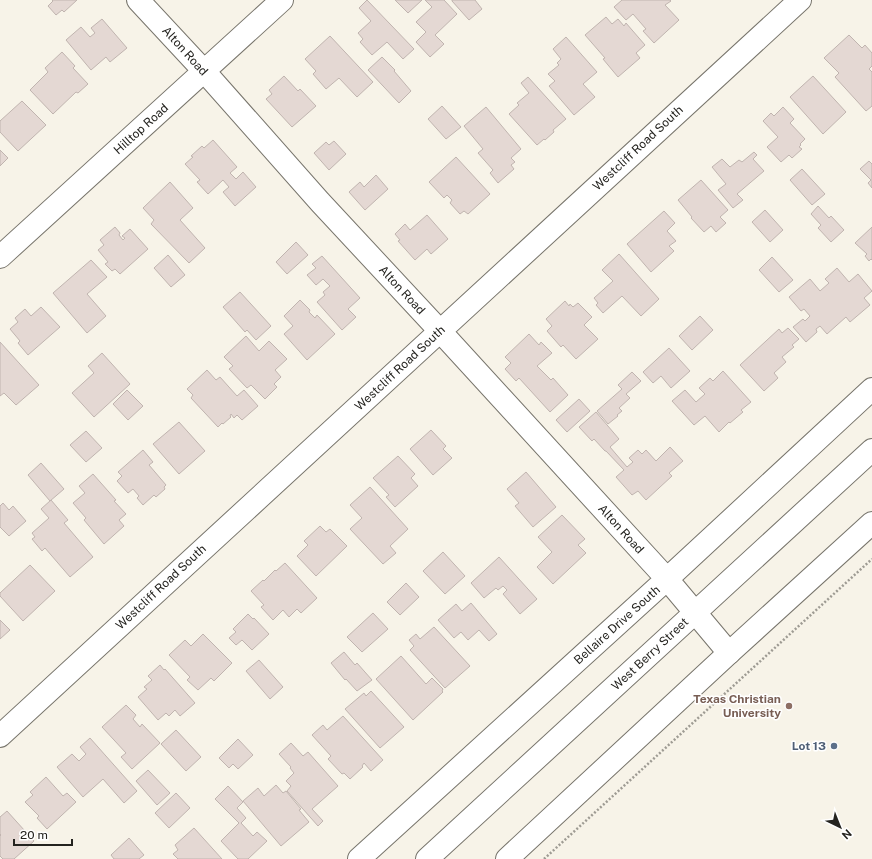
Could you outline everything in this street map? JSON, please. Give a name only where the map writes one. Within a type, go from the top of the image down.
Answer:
[{"type":"street","name":"Alton Road","points":[[138,0],[204,71],[320,202],[440,330],[667,579],[729,653]]},
{"type":"street","name":"Hilltop Road","points":[[0,257],[282,0]]},
{"type":"street","name":"Westcliff Road South","points":[[0,736],[800,0]]},
{"type":"street","name":"Bellaire Drive South","points":[[359,859],[667,579],[872,389]]},
{"type":"street","name":"West Berry Street","points":[[427,859],[872,450]]},
{"type":"street","points":[[508,859],[729,653],[872,523]]},
{"type":"path","points":[[544,859],[872,559]]},
{"type":"building","points":[[52,0],[77,0],[64,12],[62,10],[56,15],[48,6],[53,1]]},
{"type":"building","points":[[367,0],[414,49],[403,59],[387,42],[372,55],[360,42],[363,39],[358,33],[371,21],[359,8]]},
{"type":"building","points":[[395,0],[422,0],[408,13]]},
{"type":"building","points":[[425,0],[444,0],[457,14],[435,35],[444,44],[430,57],[416,42],[426,32],[416,22],[432,7]]},
{"type":"building","points":[[452,0],[475,0],[482,9],[469,20]]},
{"type":"building","points":[[622,0],[670,0],[671,1],[665,5],[679,20],[654,43],[643,31],[646,29],[633,14],[626,20],[614,7]]},
{"type":"building","points":[[606,17],[612,24],[618,19],[624,26],[626,23],[645,45],[636,53],[640,58],[618,77],[603,59],[605,58],[585,35]]},
{"type":"building","points":[[102,19],[127,48],[110,62],[106,57],[91,70],[66,40],[81,27],[90,37],[95,33],[91,28]]},
{"type":"building","points":[[849,35],[862,48],[865,45],[872,53],[872,66],[869,69],[872,72],[872,106],[866,111],[835,77],[839,73],[824,58]]},
{"type":"building","points":[[330,36],[373,82],[357,97],[339,78],[326,89],[313,74],[316,71],[305,59]]},
{"type":"building","points":[[566,37],[597,72],[583,84],[595,97],[574,115],[549,86],[555,81],[548,74],[559,65],[557,63],[561,59],[553,49]]},
{"type":"building","points":[[62,52],[75,66],[73,68],[88,84],[78,93],[76,92],[53,114],[30,90],[48,72],[45,68]]},
{"type":"building","points":[[382,57],[395,70],[394,71],[411,91],[399,103],[368,70]]},
{"type":"building","points":[[284,76],[298,91],[300,89],[316,106],[292,127],[266,99],[272,94],[269,90]]},
{"type":"building","points":[[813,76],[846,112],[823,134],[790,97]]},
{"type":"building","points":[[528,77],[566,119],[553,130],[554,132],[537,145],[509,114],[519,105],[517,103],[529,93],[521,83]]},
{"type":"building","points":[[22,101],[46,125],[18,151],[0,132],[0,121]]},
{"type":"building","points":[[442,106],[461,127],[446,139],[428,119]]},
{"type":"building","points":[[486,107],[521,149],[511,158],[515,162],[511,165],[514,169],[498,183],[490,173],[493,170],[478,153],[483,149],[464,126]]},
{"type":"building","points":[[783,107],[794,119],[790,123],[805,139],[799,147],[802,149],[792,158],[789,155],[781,162],[767,147],[778,137],[763,121],[771,113],[774,116]]},
{"type":"building","points":[[213,140],[237,167],[230,173],[236,179],[243,172],[256,187],[235,206],[223,192],[229,187],[223,180],[208,194],[197,182],[200,180],[185,164],[202,146],[204,148]]},
{"type":"building","points":[[334,141],[346,154],[329,170],[314,153],[326,142],[329,145]]},
{"type":"building","points":[[0,150],[8,158],[0,166]]},
{"type":"building","points":[[754,152],[757,155],[753,159],[764,171],[737,194],[743,200],[733,208],[718,190],[726,184],[712,167],[722,159],[730,167],[739,160],[742,162]]},
{"type":"building","points":[[456,157],[490,194],[468,214],[464,211],[460,214],[450,203],[452,200],[447,195],[444,198],[429,182]]},
{"type":"building","points":[[869,161],[872,164],[872,188],[868,183],[871,180],[860,169]]},
{"type":"building","points":[[802,169],[825,194],[812,205],[790,180]]},
{"type":"building","points":[[376,175],[388,189],[365,210],[349,192],[360,182],[364,187]]},
{"type":"building","points":[[701,180],[728,210],[720,217],[726,223],[716,232],[711,226],[704,232],[691,218],[692,217],[678,200]]},
{"type":"building","points":[[170,182],[193,208],[180,220],[205,248],[189,263],[151,224],[154,220],[143,208]]},
{"type":"building","points":[[818,206],[829,218],[831,216],[844,230],[831,242],[818,228],[821,225],[811,214]]},
{"type":"building","points":[[765,210],[783,230],[770,242],[752,222]]},
{"type":"building","points":[[664,211],[675,223],[667,231],[676,241],[669,246],[674,251],[651,272],[627,244]]},
{"type":"building","points":[[427,215],[448,239],[431,254],[427,249],[415,260],[398,241],[400,240],[395,234],[405,224],[410,230]]},
{"type":"building","points":[[115,227],[123,240],[125,238],[122,236],[130,229],[148,249],[120,274],[115,269],[112,271],[105,264],[108,262],[98,250],[104,245],[100,240]]},
{"type":"building","points":[[872,227],[872,260],[871,259],[869,261],[865,256],[867,254],[855,243]]},
{"type":"building","points":[[296,242],[308,255],[287,274],[276,262]]},
{"type":"building","points":[[619,254],[659,299],[641,316],[622,296],[603,313],[596,305],[598,303],[594,298],[613,281],[602,270]]},
{"type":"building","points":[[168,255],[185,275],[171,287],[154,268]]},
{"type":"building","points":[[322,256],[360,298],[348,309],[356,317],[342,330],[317,302],[325,295],[323,292],[330,286],[323,279],[316,285],[307,275],[316,268],[312,264]]},
{"type":"building","points":[[772,257],[793,280],[779,292],[759,270]]},
{"type":"building","points":[[91,260],[107,277],[87,294],[106,316],[87,333],[53,293]]},
{"type":"building","points":[[837,268],[849,282],[858,274],[872,291],[864,298],[870,305],[850,322],[846,317],[827,334],[820,326],[816,329],[817,332],[806,342],[793,327],[803,319],[805,321],[810,316],[804,309],[801,311],[789,297],[810,279],[820,291],[829,283],[825,279]]},
{"type":"building","points":[[240,292],[271,326],[256,340],[247,330],[245,332],[223,307]]},
{"type":"building","points":[[300,300],[310,310],[309,312],[315,318],[317,315],[335,334],[307,360],[284,334],[293,326],[284,316]]},
{"type":"building","points":[[565,301],[569,306],[570,304],[573,307],[578,303],[592,317],[584,325],[598,339],[576,359],[563,345],[561,347],[547,331],[552,326],[546,319]]},
{"type":"building","points":[[41,307],[60,327],[28,355],[18,343],[20,341],[10,329],[18,322],[15,318],[25,309],[31,316]]},
{"type":"building","points":[[700,316],[713,330],[692,350],[679,336]]},
{"type":"building","points":[[788,328],[799,339],[792,345],[794,347],[782,357],[786,362],[774,373],[778,378],[764,391],[740,365],[779,329],[782,333]]},
{"type":"building","points":[[529,334],[539,345],[541,342],[552,353],[537,366],[551,380],[553,378],[568,395],[550,412],[519,378],[516,381],[505,369],[511,363],[505,357]]},
{"type":"building","points":[[246,336],[259,351],[269,341],[287,359],[275,370],[281,377],[274,384],[277,387],[265,399],[251,385],[247,388],[229,369],[233,366],[224,357]]},
{"type":"building","points":[[0,342],[39,385],[16,405],[4,393],[0,396]]},
{"type":"building","points":[[669,348],[690,371],[671,388],[661,376],[653,383],[643,372]]},
{"type":"building","points":[[102,353],[130,384],[94,417],[72,393],[94,373],[88,366]]},
{"type":"building","points":[[207,370],[216,380],[220,377],[237,396],[244,390],[258,406],[242,420],[237,415],[234,418],[231,414],[231,417],[218,427],[191,398],[193,395],[187,389]]},
{"type":"building","points":[[723,371],[751,402],[741,410],[743,412],[730,423],[729,422],[719,432],[705,416],[694,425],[672,401],[685,390],[696,402],[705,394],[699,388],[710,378],[713,381]]},
{"type":"building","points":[[632,372],[641,381],[626,394],[630,398],[619,408],[622,411],[617,415],[618,416],[608,424],[597,411],[622,389],[618,385]]},
{"type":"building","points":[[127,390],[143,406],[128,420],[113,404]]},
{"type":"building","points":[[579,399],[590,411],[567,432],[556,420]]},
{"type":"building","points":[[596,412],[619,439],[610,447],[627,467],[633,462],[629,458],[638,450],[642,454],[646,450],[656,461],[670,447],[683,461],[669,473],[672,476],[646,500],[638,491],[632,495],[616,477],[624,470],[594,439],[592,441],[579,427]]},
{"type":"building","points":[[179,422],[205,451],[179,474],[153,444]]},
{"type":"building","points":[[431,430],[446,446],[443,449],[452,458],[433,475],[410,449]]},
{"type":"building","points":[[86,431],[102,448],[86,462],[70,445]]},
{"type":"building","points":[[143,450],[153,462],[149,465],[166,485],[164,487],[165,489],[156,497],[154,495],[143,505],[137,498],[139,496],[133,489],[128,493],[117,481],[122,476],[118,472]]},
{"type":"building","points":[[398,456],[415,474],[411,478],[418,486],[395,507],[386,497],[389,495],[373,478]]},
{"type":"building","points":[[41,463],[64,489],[50,501],[28,475]]},
{"type":"building","points":[[526,472],[556,507],[533,527],[515,506],[519,503],[507,489]]},
{"type":"building","points":[[93,474],[126,514],[119,520],[124,526],[104,544],[84,520],[86,518],[73,503],[85,493],[79,486]]},
{"type":"building","points":[[370,487],[408,529],[390,546],[396,553],[383,564],[350,529],[362,518],[350,505]]},
{"type":"building","points":[[51,500],[68,520],[64,523],[93,557],[70,577],[45,548],[42,551],[32,539],[35,537],[32,533],[49,518],[41,509]]},
{"type":"building","points":[[3,503],[9,510],[13,506],[26,521],[9,536],[0,527],[0,506]]},
{"type":"building","points":[[562,515],[585,539],[578,545],[586,553],[553,584],[537,567],[552,552],[538,537]]},
{"type":"building","points":[[320,526],[326,532],[330,529],[347,546],[316,576],[297,556],[308,545],[304,541]]},
{"type":"building","points":[[443,552],[465,576],[445,594],[423,571]]},
{"type":"building","points":[[499,557],[537,599],[520,614],[503,594],[507,590],[503,586],[498,590],[496,588],[484,598],[471,583]]},
{"type":"building","points":[[285,563],[317,598],[301,613],[297,609],[289,617],[283,610],[273,620],[261,607],[264,605],[251,591]]},
{"type":"building","points":[[30,565],[55,591],[23,621],[0,596],[0,593]]},
{"type":"building","points":[[406,583],[419,597],[400,615],[387,602]]},
{"type":"building","points":[[471,603],[497,634],[489,641],[479,630],[468,640],[461,632],[454,638],[438,620],[456,604],[462,611]]},
{"type":"building","points":[[373,613],[388,629],[362,652],[347,637]]},
{"type":"building","points":[[248,614],[253,619],[254,618],[269,634],[252,650],[242,640],[236,645],[229,638],[236,632],[233,629]]},
{"type":"building","points":[[0,620],[10,630],[0,639]]},
{"type":"building","points":[[434,627],[470,666],[445,688],[410,650],[414,646],[409,640],[416,634],[420,639]]},
{"type":"building","points":[[203,634],[232,663],[214,681],[211,678],[198,690],[187,680],[190,677],[169,655],[185,640],[191,646]]},
{"type":"building","points":[[344,652],[355,665],[357,663],[372,680],[357,691],[346,679],[345,680],[331,663]]},
{"type":"building","points":[[401,656],[426,684],[432,678],[443,689],[443,692],[413,720],[376,679]]},
{"type":"building","points":[[259,660],[283,687],[270,699],[246,671]]},
{"type":"building","points":[[160,665],[195,703],[180,716],[175,710],[169,716],[166,713],[158,720],[138,697],[147,689],[144,687],[152,680],[148,676]]},
{"type":"building","points":[[371,691],[404,727],[380,748],[345,709],[364,693],[366,696]]},
{"type":"building","points":[[126,705],[136,715],[133,719],[140,727],[142,724],[160,743],[132,769],[121,757],[126,753],[102,727]]},
{"type":"building","points":[[343,716],[383,760],[371,771],[364,763],[362,766],[363,767],[350,779],[344,773],[342,774],[328,759],[331,756],[312,735],[323,725],[327,730]]},
{"type":"building","points":[[176,730],[201,757],[186,771],[161,744]]},
{"type":"building","points":[[90,738],[137,791],[124,803],[103,779],[83,797],[57,767],[72,754],[79,761],[86,754],[80,747]]},
{"type":"building","points":[[238,739],[253,755],[238,769],[233,764],[229,768],[219,758]]},
{"type":"building","points":[[291,743],[303,756],[308,752],[338,786],[312,809],[323,821],[318,826],[287,791],[291,786],[286,781],[294,773],[290,768],[291,767],[279,754]]},
{"type":"building","points":[[148,770],[170,793],[157,805],[136,781]]},
{"type":"building","points":[[46,777],[63,796],[67,793],[76,802],[47,829],[37,818],[39,816],[25,802],[33,795],[30,792]]},
{"type":"building","points":[[276,785],[283,793],[286,791],[301,809],[299,810],[309,822],[281,846],[243,801],[258,788],[264,796]]},
{"type":"building","points":[[228,786],[243,802],[237,808],[246,818],[241,823],[253,836],[257,832],[267,841],[248,859],[238,859],[221,841],[239,823],[215,799]]},
{"type":"building","points":[[176,793],[190,808],[169,828],[155,813]]},
{"type":"building","points":[[7,811],[34,841],[14,859],[3,859],[0,856],[0,817]]},
{"type":"building","points":[[194,828],[222,859],[178,859],[173,854],[178,850],[175,845]]},
{"type":"building","points":[[129,838],[144,855],[139,859],[114,859],[111,855]]},
{"type":"place","name":"Texas Christian University","points":[[789,706]]},
{"type":"place","name":"Lot 13","points":[[834,746]]}]
